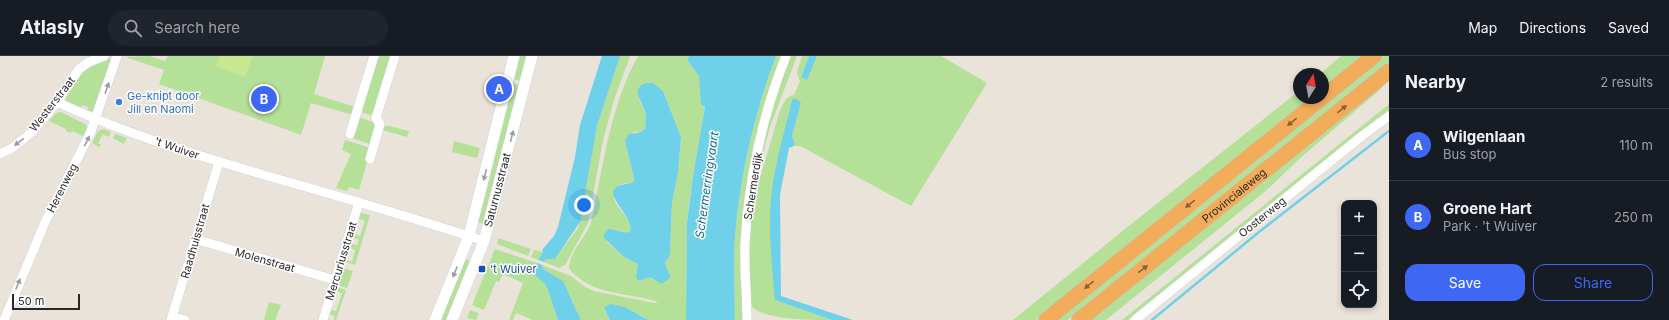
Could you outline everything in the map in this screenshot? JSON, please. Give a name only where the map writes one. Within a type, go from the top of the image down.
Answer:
[{"type":"highway","name":"Provincialeweg","points":[[1329,93],[1374,56]]},
{"type":"highway","name":"Provincialeweg","points":[[1079,320],[1389,72]]},
{"type":"highway","name":"Provincialeweg","points":[[1046,320],[1316,104]]},
{"type":"street","name":"Westerstraat","points":[[0,154],[12,148],[32,132],[57,102],[79,69],[89,62],[104,56]]},
{"type":"street","name":"Herenweg","points":[[4,320],[43,227],[96,120],[117,56]]},
{"type":"street","points":[[350,134],[374,56]]},
{"type":"street","points":[[370,159],[380,124],[376,118],[395,56]]},
{"type":"street","name":"Saturnusstraat","points":[[435,320],[470,236],[514,56]]},
{"type":"street","name":"Saturnusstraat","points":[[452,320],[484,241],[532,56]]},
{"type":"street","name":"Schermerdijk","points":[[747,320],[745,245],[751,192],[767,114],[786,56]]},
{"type":"street","name":"'t Wuiver","points":[[57,102],[96,120],[179,150],[359,202],[484,241]]},
{"type":"street","name":"Oosterweg","points":[[1136,320],[1362,136],[1389,116]]},
{"type":"street","name":"Raadhuisstraat","points":[[172,318],[219,162]]},
{"type":"street","name":"Mercuriusstraat","points":[[323,320],[359,202]]},
{"type":"street","name":"Molenstraat","points":[[195,239],[335,280]]},
{"type":"street","points":[[172,318],[185,320]]},
{"type":"green space","points":[[150,56],[165,61],[168,56],[325,56],[314,94],[355,107],[353,115],[311,103],[301,135],[159,84],[164,70],[125,57]]},
{"type":"green space","points":[[220,56],[253,56],[245,77],[216,66]]},
{"type":"green space","points":[[378,56],[391,56],[373,113],[370,115],[363,113],[362,110]]},
{"type":"green space","points":[[518,56],[528,56],[522,81],[512,79]]},
{"type":"green space","points":[[620,56],[630,56],[615,97],[603,140],[588,223],[565,265],[559,268],[544,262],[546,259],[555,259],[578,228],[597,126]]},
{"type":"green space","points":[[638,56],[689,56],[687,60],[699,76],[705,107],[687,223],[686,320],[649,320],[641,315],[604,309],[610,320],[581,320],[567,290],[558,279],[543,269],[542,265],[571,276],[585,287],[593,291],[655,303],[658,302],[598,288],[588,284],[569,268],[572,256],[591,223],[608,137],[628,75]],"holes":[[[663,91],[681,137],[678,172],[672,203],[670,253],[669,258],[665,262],[665,266],[668,270],[660,283],[650,277],[642,280],[636,277],[638,264],[624,257],[607,242],[613,229],[627,233],[630,232],[631,228],[627,219],[615,202],[614,197],[615,188],[621,184],[634,182],[625,141],[634,132],[642,132],[646,124],[643,107],[639,100]]]},
{"type":"green space","points":[[776,56],[784,56],[761,130],[743,268],[740,274],[740,279],[742,279],[745,320],[735,320],[734,247],[740,191],[749,145],[761,100]]},
{"type":"green space","points":[[788,56],[797,56],[770,127],[753,190],[765,130]]},
{"type":"green space","points":[[802,56],[809,56],[801,77],[807,80],[817,56],[941,56],[987,83],[911,206],[800,146],[794,146],[795,143],[792,136],[801,103],[792,100],[782,143],[775,300],[832,320],[793,319],[773,316],[754,309],[748,297],[749,216],[780,110],[787,98],[794,95],[800,81],[797,73]]},
{"type":"green space","points":[[1341,56],[1366,56],[1329,86],[1329,68],[1327,68]]},
{"type":"green space","points":[[1382,56],[1389,56],[1389,66],[1224,199],[1204,210],[1068,320],[1054,320],[1322,104],[1329,104],[1329,99]]},
{"type":"green space","points":[[107,58],[111,59],[93,111],[87,112],[88,107],[82,105],[80,109],[67,102],[65,97],[82,73],[92,65]]},
{"type":"green space","points":[[511,83],[521,85],[486,224],[476,222]]},
{"type":"green space","points":[[1381,86],[1382,88],[1299,159],[1268,189],[1106,320],[1091,320]]},
{"type":"green space","points":[[1293,96],[1293,104],[1306,104],[1036,320],[1013,320]]},
{"type":"green space","points":[[1389,104],[1389,111],[1323,162],[1128,320],[1122,320]]},
{"type":"green space","points":[[61,112],[85,124],[87,128],[83,136],[72,131],[71,133],[66,131],[66,129],[49,121],[56,113]]},
{"type":"green space","points":[[361,118],[373,122],[376,127],[369,144],[353,137],[359,119]]},
{"type":"green space","points":[[385,126],[409,131],[407,137],[382,130]]},
{"type":"green space","points":[[104,129],[111,132],[109,137],[103,134],[98,143],[101,145],[99,147],[92,143],[98,131]]},
{"type":"green space","points":[[115,134],[127,138],[124,144],[113,138]]},
{"type":"green space","points":[[345,140],[371,148],[359,190],[349,187],[347,191],[336,188],[351,154],[342,150]]},
{"type":"green space","points":[[454,141],[480,148],[477,158],[452,152]]},
{"type":"green space","points":[[358,212],[370,215],[355,265],[345,262],[346,260],[352,262],[355,250],[350,248],[351,244],[357,245],[359,240],[351,237],[352,233],[360,236],[365,221],[357,218]]},
{"type":"green space","points":[[498,238],[531,249],[528,256],[497,244]]},
{"type":"green space","points":[[495,249],[537,263],[533,267],[534,271],[547,288],[558,320],[533,320],[516,313],[513,320],[509,320],[523,283],[503,274],[499,282],[496,281],[484,310],[472,305]]},
{"type":"green space","points":[[534,250],[543,252],[538,260],[531,257]]},
{"type":"green space","points":[[463,258],[473,262],[449,320],[438,320]]},
{"type":"green space","points":[[343,268],[353,271],[347,288],[338,285]]},
{"type":"green space","points":[[337,287],[346,290],[336,320],[334,320],[335,316],[329,314],[330,310],[336,311],[342,293],[336,291]]},
{"type":"green space","points":[[269,302],[281,305],[275,320],[264,320]]},
{"type":"green space","points":[[470,310],[479,313],[476,320],[467,318]]},
{"type":"water","points":[[602,56],[620,56],[597,126],[580,222],[555,259],[546,259],[544,262],[538,260],[543,252],[542,250],[554,236],[558,227],[575,157],[580,125]]},
{"type":"water","name":"Schermerringvaart","points":[[689,56],[776,56],[761,100],[749,145],[740,191],[734,247],[735,320],[686,320],[687,223],[693,176],[705,107],[701,104],[699,76],[687,60]]},
{"type":"water","points":[[809,56],[817,56],[807,80],[801,77]]},
{"type":"water","points":[[646,83],[653,83],[663,91],[681,137],[678,172],[672,203],[670,253],[669,258],[665,262],[670,278],[663,283],[660,283],[650,277],[638,280],[636,277],[638,264],[624,257],[604,238],[604,234],[609,229],[630,232],[629,222],[616,201],[613,191],[617,186],[634,182],[625,141],[629,134],[642,132],[645,128],[645,112],[638,96],[638,92],[641,86]]},
{"type":"water","points":[[794,98],[801,103],[792,136],[795,143],[794,146],[789,148],[780,195],[781,296],[853,320],[832,320],[775,300],[770,245],[772,190],[778,156],[792,100]]},
{"type":"water","points":[[537,263],[542,265],[543,269],[563,281],[581,320],[558,320],[545,284],[532,272],[533,267]]},
{"type":"water","points":[[610,304],[624,307],[649,320],[610,320],[604,308]]},
{"type":"waterway","points":[[1152,320],[1259,232],[1389,131]]},
{"type":"place","name":"Wilgenlaan","points":[[499,89]]},
{"type":"place","name":"Groene Hart","points":[[264,99]]},
{"type":"place","name":"Ge-knipt door Jill en Naomi","points":[[119,102]]},
{"type":"place","name":"'t Wuiver","points":[[482,269]]}]
